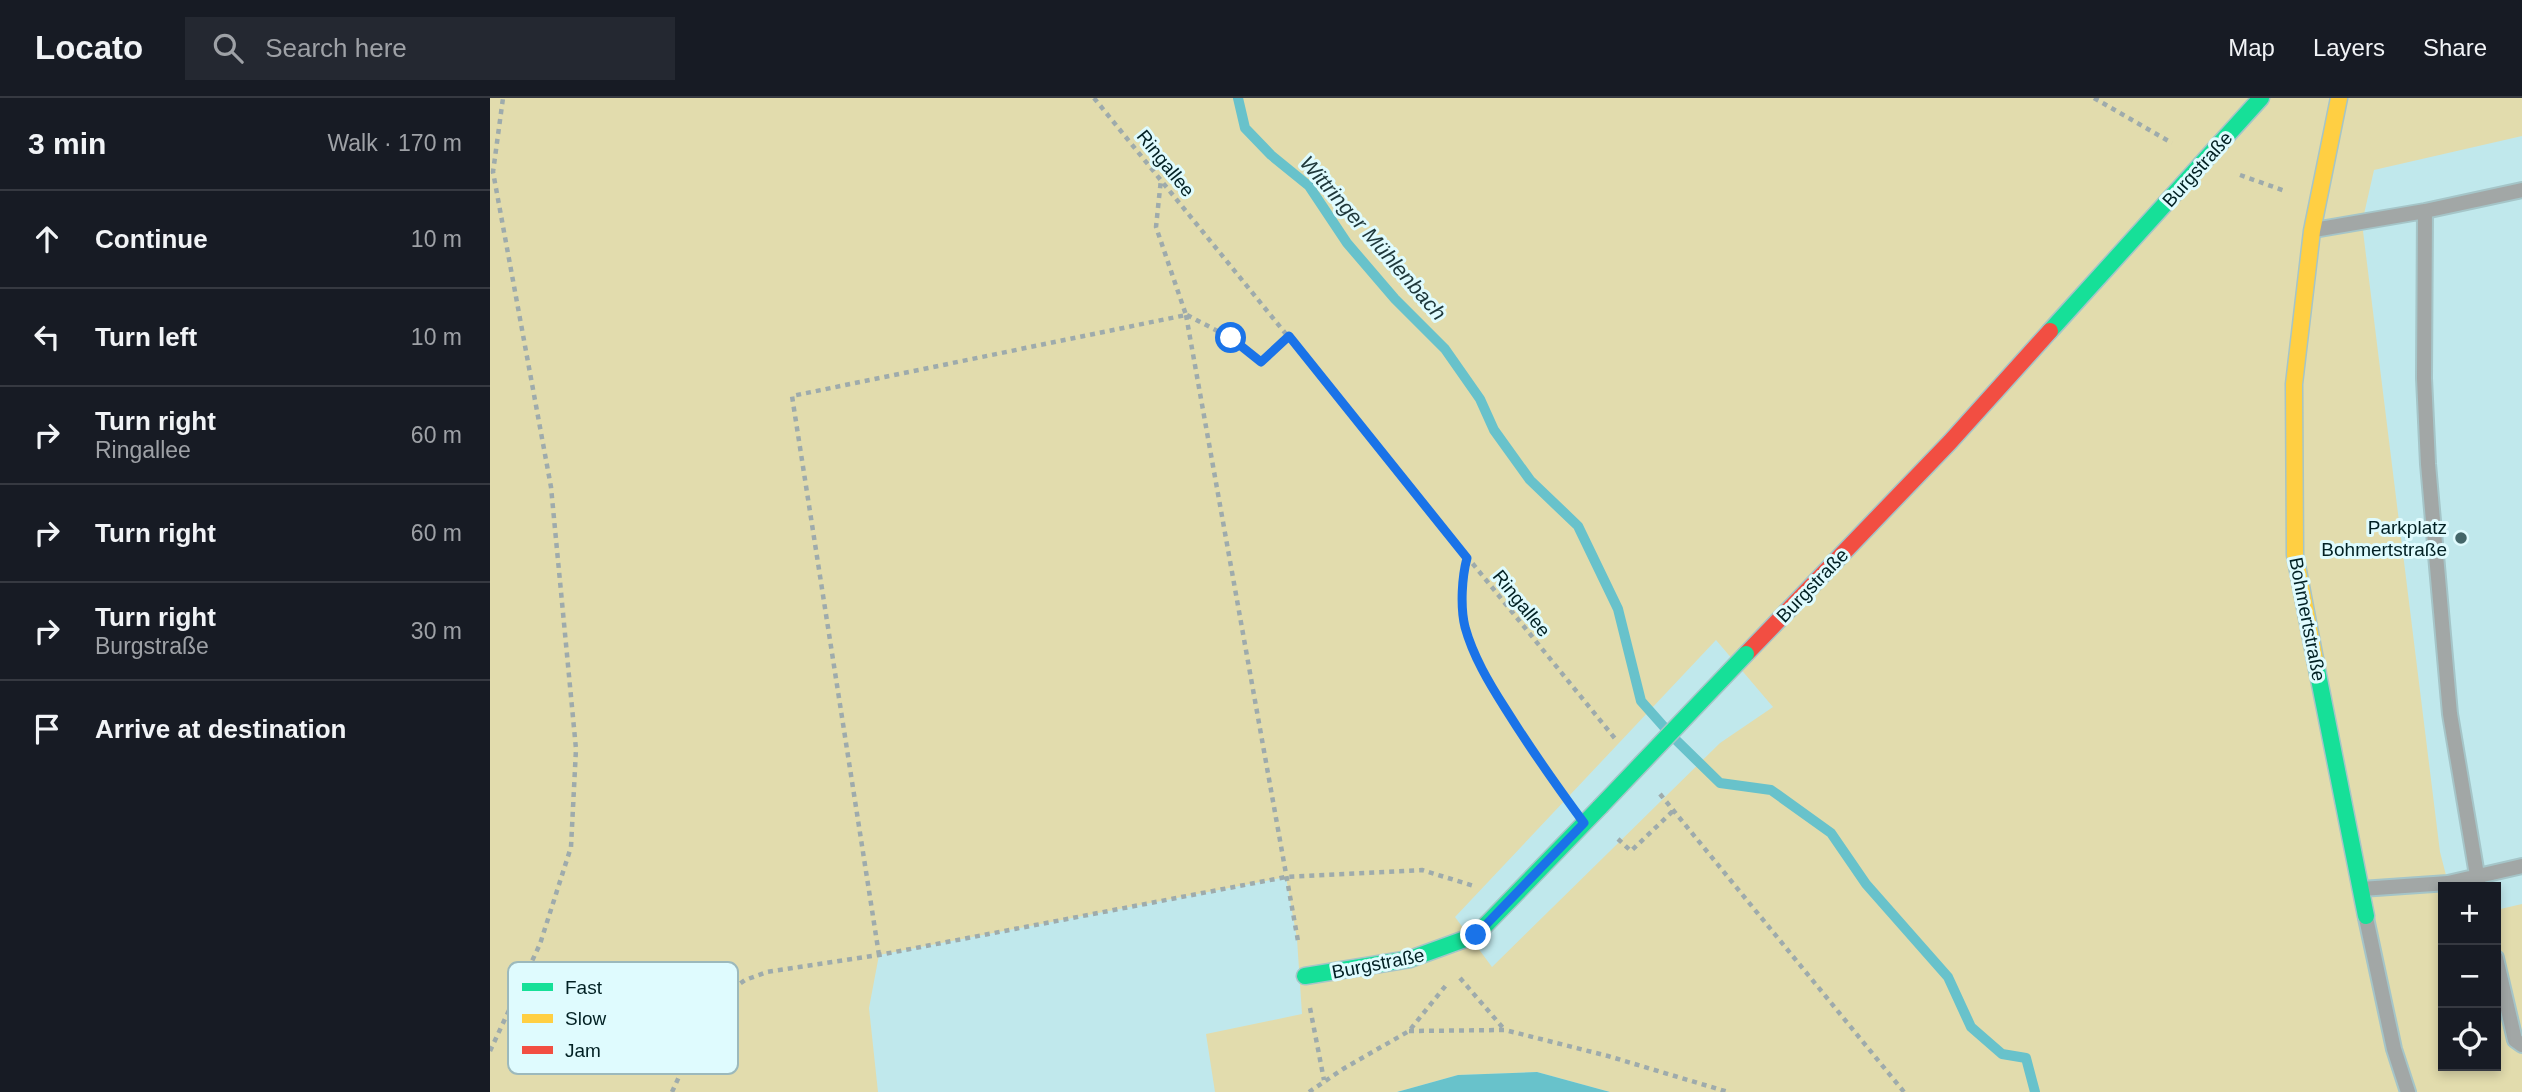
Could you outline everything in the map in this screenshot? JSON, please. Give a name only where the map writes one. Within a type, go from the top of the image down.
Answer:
[{"type":"street","name":"Burgstraße","points":[[1305,976],[1410,959],[1476,935],[1950,442],[2261,98]]},
{"type":"street","name":"Bohmertstraße","points":[[2339,98],[2312,231],[2294,384],[2295,555],[2366,916]]},
{"type":"lane","points":[[2312,231],[2522,190]]},
{"type":"lane","points":[[2425,211],[2424,378],[2428,464],[2450,714],[2478,882]]},
{"type":"lane","points":[[2481,882],[2522,866]]},
{"type":"lane","points":[[2360,889],[2438,884]]},
{"type":"lane","name":"Bohmertstraße","points":[[2366,916],[2394,1049],[2408,1092]]},
{"type":"lane","points":[[2501,980],[2515,1040],[2522,1045]]},
{"type":"path","points":[[503,98],[491,170],[551,487],[576,749],[570,848],[540,944],[532,962]]},
{"type":"path","name":"Ringallee","points":[[1094,98],[1622,747]]},
{"type":"path","points":[[2094,98],[2204,161],[2318,203]]},
{"type":"path","points":[[1161,178],[1156,228],[1186,315],[1286,877]]},
{"type":"path","points":[[879,955],[792,396],[1186,315],[1231,338],[1261,362],[1289,336]]},
{"type":"path","points":[[1467,558],[1464,571],[1464,623],[1471,646],[1490,684],[1519,730],[1584,823]]},
{"type":"path","points":[[1656,789],[1904,1092]]},
{"type":"path","points":[[1621,842],[1631,851],[1674,810]]},
{"type":"path","points":[[738,985],[767,972],[879,955],[1286,877],[1422,870],[1471,883],[1500,910]]},
{"type":"path","points":[[1456,973],[1505,1030]]},
{"type":"path","points":[[490,1051],[508,1012]]},
{"type":"path","points":[[1309,1092],[1409,1031],[1505,1030],[1574,1046],[1728,1092]]},
{"type":"path","points":[[672,1092],[680,1074]]},
{"type":"shaded area","points":[[490,98],[2522,98],[2522,136],[2374,170],[2362,223],[2440,852],[2448,882],[2438,882],[2438,1071],[2501,1071],[2501,909],[2522,904],[2522,1092],[1610,1092],[1537,1072],[1458,1075],[1397,1092],[1215,1092],[1206,1034],[1302,1014],[1297,939],[1286,877],[879,955],[869,1008],[878,1092],[490,1092]],"holes":[[[1716,640],[1773,707],[1720,743],[1492,967],[1455,917]]]},
{"type":"water","points":[[1537,1072],[1610,1092],[1397,1092],[1458,1075]]},
{"type":"waterway","name":"Wittringer Mühlenbach","points":[[1238,98],[1245,128],[1271,155],[1309,186],[1347,243],[1395,299],[1445,349],[1480,399],[1494,430],[1530,480],[1578,526],[1618,609],[1641,701],[1665,728]]},
{"type":"waterway","name":"Wittringer Mühlenbach","points":[[1675,739],[1720,783],[1771,790],[1831,833],[1866,884],[1948,977],[1971,1027],[2002,1054],[2026,1058],[2035,1092]]},
{"type":"traffic: fast","points":[[2050,331],[2261,98]]},
{"type":"traffic: fast","points":[[1600,807],[1746,654]]},
{"type":"traffic: fast","points":[[2315,659],[2366,916]]},
{"type":"traffic: fast","points":[[1305,976],[1410,959],[1476,935],[1600,807]]},
{"type":"traffic: slow","points":[[2315,659],[2295,555],[2294,384],[2312,231],[2339,98]]},
{"type":"traffic: jam","points":[[1746,654],[1950,442],[2050,331]]},
{"type":"place","name":"Parkplatz Bohmertstraße","points":[[2461,538]]},
{"type":"route","points":[[1231,338],[1261,362],[1289,336],[1467,558],[1464,571],[1464,623],[1471,646],[1490,684],[1519,730],[1584,823],[1476,935]]}]
